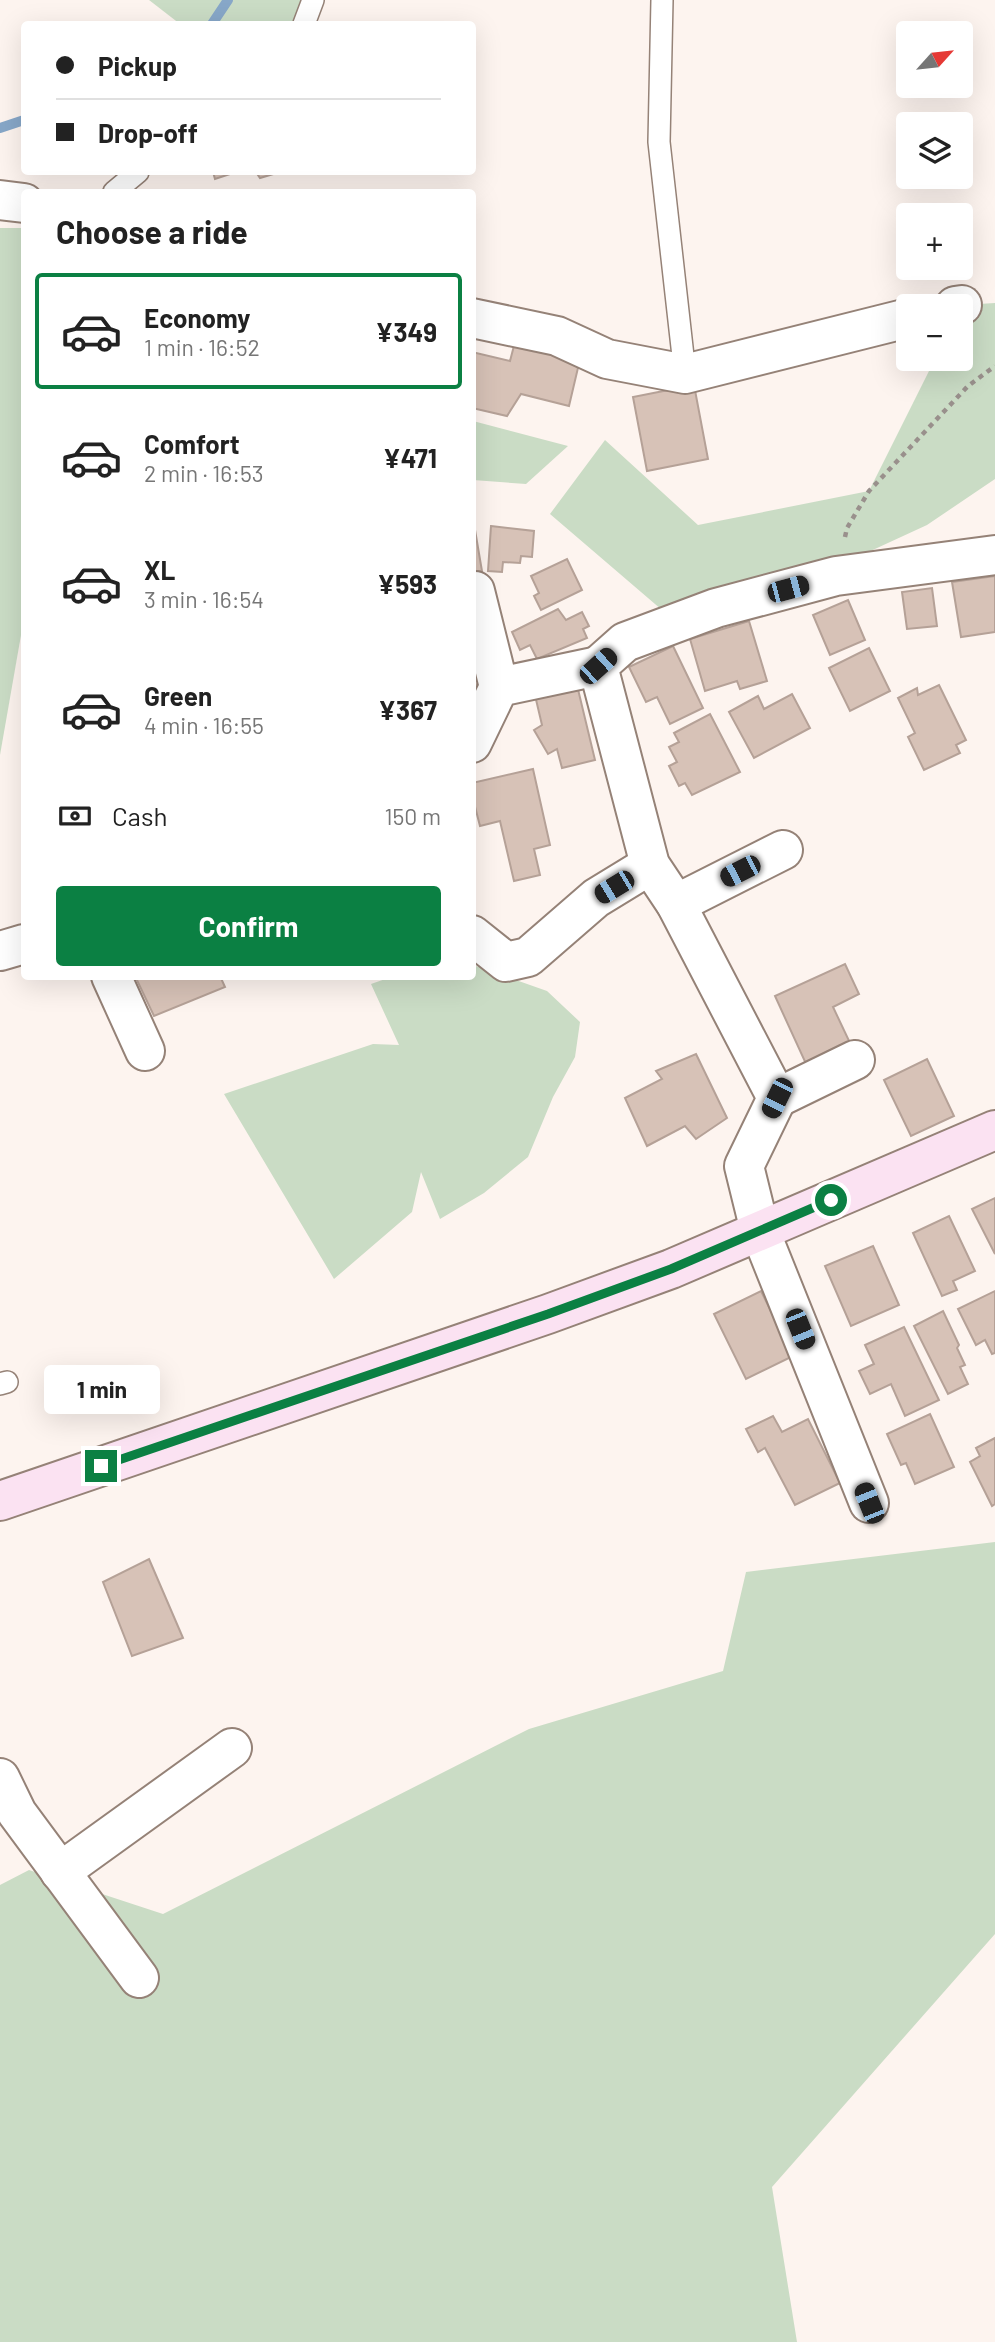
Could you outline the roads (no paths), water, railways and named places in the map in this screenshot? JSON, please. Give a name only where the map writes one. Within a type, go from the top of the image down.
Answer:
[{"type":"street","points":[[0,200],[21,203]]},
{"type":"street","points":[[476,319],[556,336],[607,359],[685,374],[896,321]]},
{"type":"street","points":[[499,687],[598,666],[625,642],[716,608],[836,576],[995,555]]},
{"type":"street","points":[[476,595],[499,687],[476,735]]},
{"type":"street","points":[[598,666],[650,864],[676,904],[777,1098]]},
{"type":"street","points":[[676,904],[783,850]]},
{"type":"street","points":[[476,938],[506,962],[528,957],[596,898],[650,864]]},
{"type":"street","points":[[0,950],[21,945]]},
{"type":"street","points":[[113,980],[145,1051]]},
{"type":"street","points":[[855,1060],[777,1098],[744,1166],[760,1231],[869,1503]]},
{"type":"street","points":[[0,1501],[548,1314],[671,1269],[995,1130]]},
{"type":"street","points":[[60,1872],[232,1748]]},
{"type":"street","points":[[0,1778],[17,1813],[139,1978]]},
{"type":"lane","points":[[305,21],[313,0]]},
{"type":"lane","points":[[662,0],[659,142],[685,374]]},
{"type":"lane","points":[[118,189],[134,175]]},
{"type":"waterway","points":[[214,21],[228,0]]},
{"type":"waterway","points":[[0,128],[21,121]]}]
